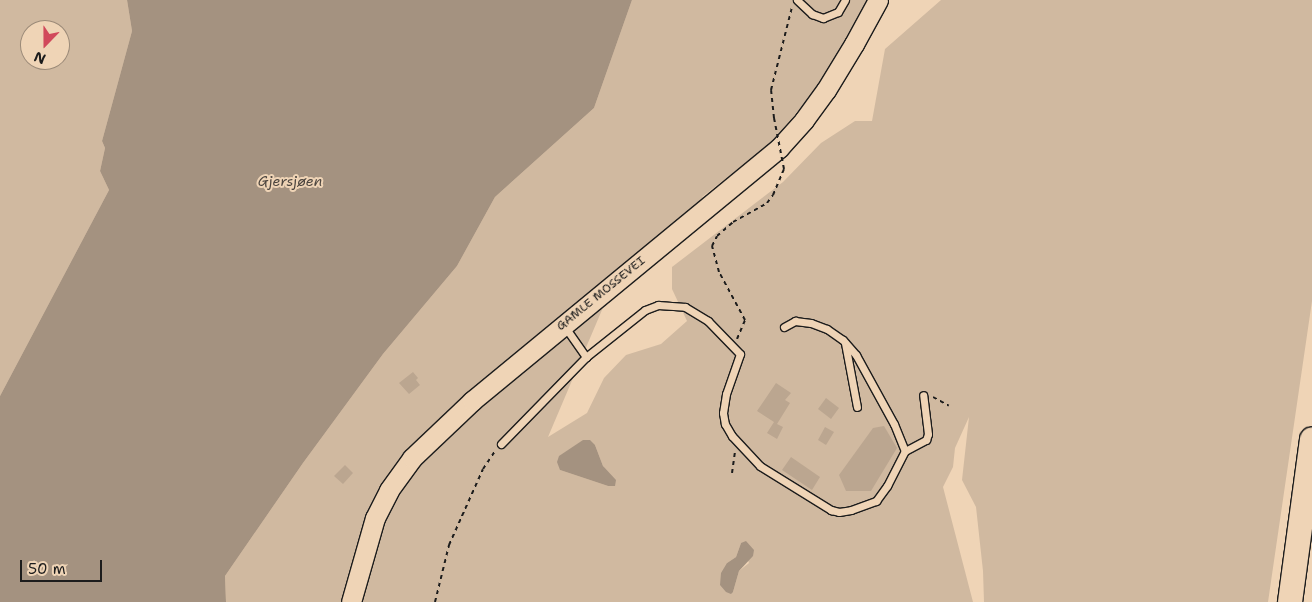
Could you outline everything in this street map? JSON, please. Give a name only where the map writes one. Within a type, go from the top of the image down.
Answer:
[{"type":"highway","points":[[1290,602],[1312,439]]},
{"type":"highway","points":[[1300,602],[1312,509]]},
{"type":"main road","name":"GAMLE MOSSEVEI","points":[[351,602],[375,518],[389,490],[412,458],[472,401],[778,148],[804,120],[826,90],[878,0]]},
{"type":"lane","points":[[796,0],[812,14],[823,18],[838,12],[845,0]]},
{"type":"lane","points":[[501,444],[586,357],[645,310],[658,305],[685,307],[708,321],[740,354],[726,394],[723,413],[725,424],[732,436],[760,466],[822,506],[839,512],[876,500],[887,486],[905,451],[926,440],[928,434],[924,395]]},
{"type":"lane","points":[[784,327],[794,322],[811,323],[827,329],[844,340],[861,363],[894,424],[905,451]]},
{"type":"lane","points":[[563,325],[586,357]]},
{"type":"lane","points":[[844,340],[857,407]]},
{"type":"path","points":[[734,348],[745,320],[719,272],[712,246],[717,236],[733,222],[767,203],[773,195],[784,169],[770,99],[772,84],[796,0]]},
{"type":"path","points":[[924,395],[949,406]]},
{"type":"path","points":[[732,436],[735,448],[732,473]]},
{"type":"path","points":[[435,602],[449,545],[483,469],[491,454],[501,444]]},
{"type":"shaded area","points":[[0,0],[127,0],[132,31],[102,141],[105,148],[100,171],[109,190],[0,396]]},
{"type":"shaded area","points":[[632,0],[878,0],[854,44],[771,143],[702,197],[710,205],[613,284],[548,437],[587,413],[604,378],[626,355],[661,344],[687,321],[672,289],[672,267],[783,182],[821,143],[855,121],[872,121],[885,49],[941,0],[1312,0],[1312,301],[1268,602],[984,602],[983,571],[976,507],[962,480],[969,417],[955,448],[953,467],[943,487],[973,602],[226,602],[225,576],[303,463],[383,354],[457,266],[495,197],[594,108]],"holes":[[[595,445],[603,466],[615,486],[608,486],[560,470]],[[741,543],[749,563],[739,571],[733,592],[727,563],[736,557]]]},
{"type":"water","name":"Gjersjøen","points":[[127,0],[632,0],[594,108],[495,197],[457,266],[383,354],[303,463],[225,576],[226,602],[0,602],[0,396],[109,190],[100,171],[105,148],[102,141],[132,31]]},
{"type":"water","points":[[583,440],[590,440],[595,445],[603,466],[616,480],[615,486],[608,486],[560,470],[557,462],[559,456]]},
{"type":"water","points":[[746,541],[754,550],[753,556],[739,571],[731,594],[726,592],[720,585],[721,573],[727,563],[736,557],[741,543]]},
{"type":"building","points":[[413,372],[418,378],[416,380],[420,385],[409,394],[399,383]]},
{"type":"building","points":[[776,383],[791,393],[785,400],[790,403],[777,424],[783,427],[777,439],[767,433],[774,422],[757,411]]},
{"type":"building","points":[[826,398],[839,408],[831,419],[818,409]]},
{"type":"building","points":[[884,426],[897,448],[871,491],[846,491],[839,475],[873,428]]},
{"type":"building","points":[[825,427],[834,432],[826,445],[818,440]]},
{"type":"building","points":[[791,457],[820,477],[812,490],[782,470]]},
{"type":"building","points":[[345,465],[353,473],[343,484],[334,476]]}]
